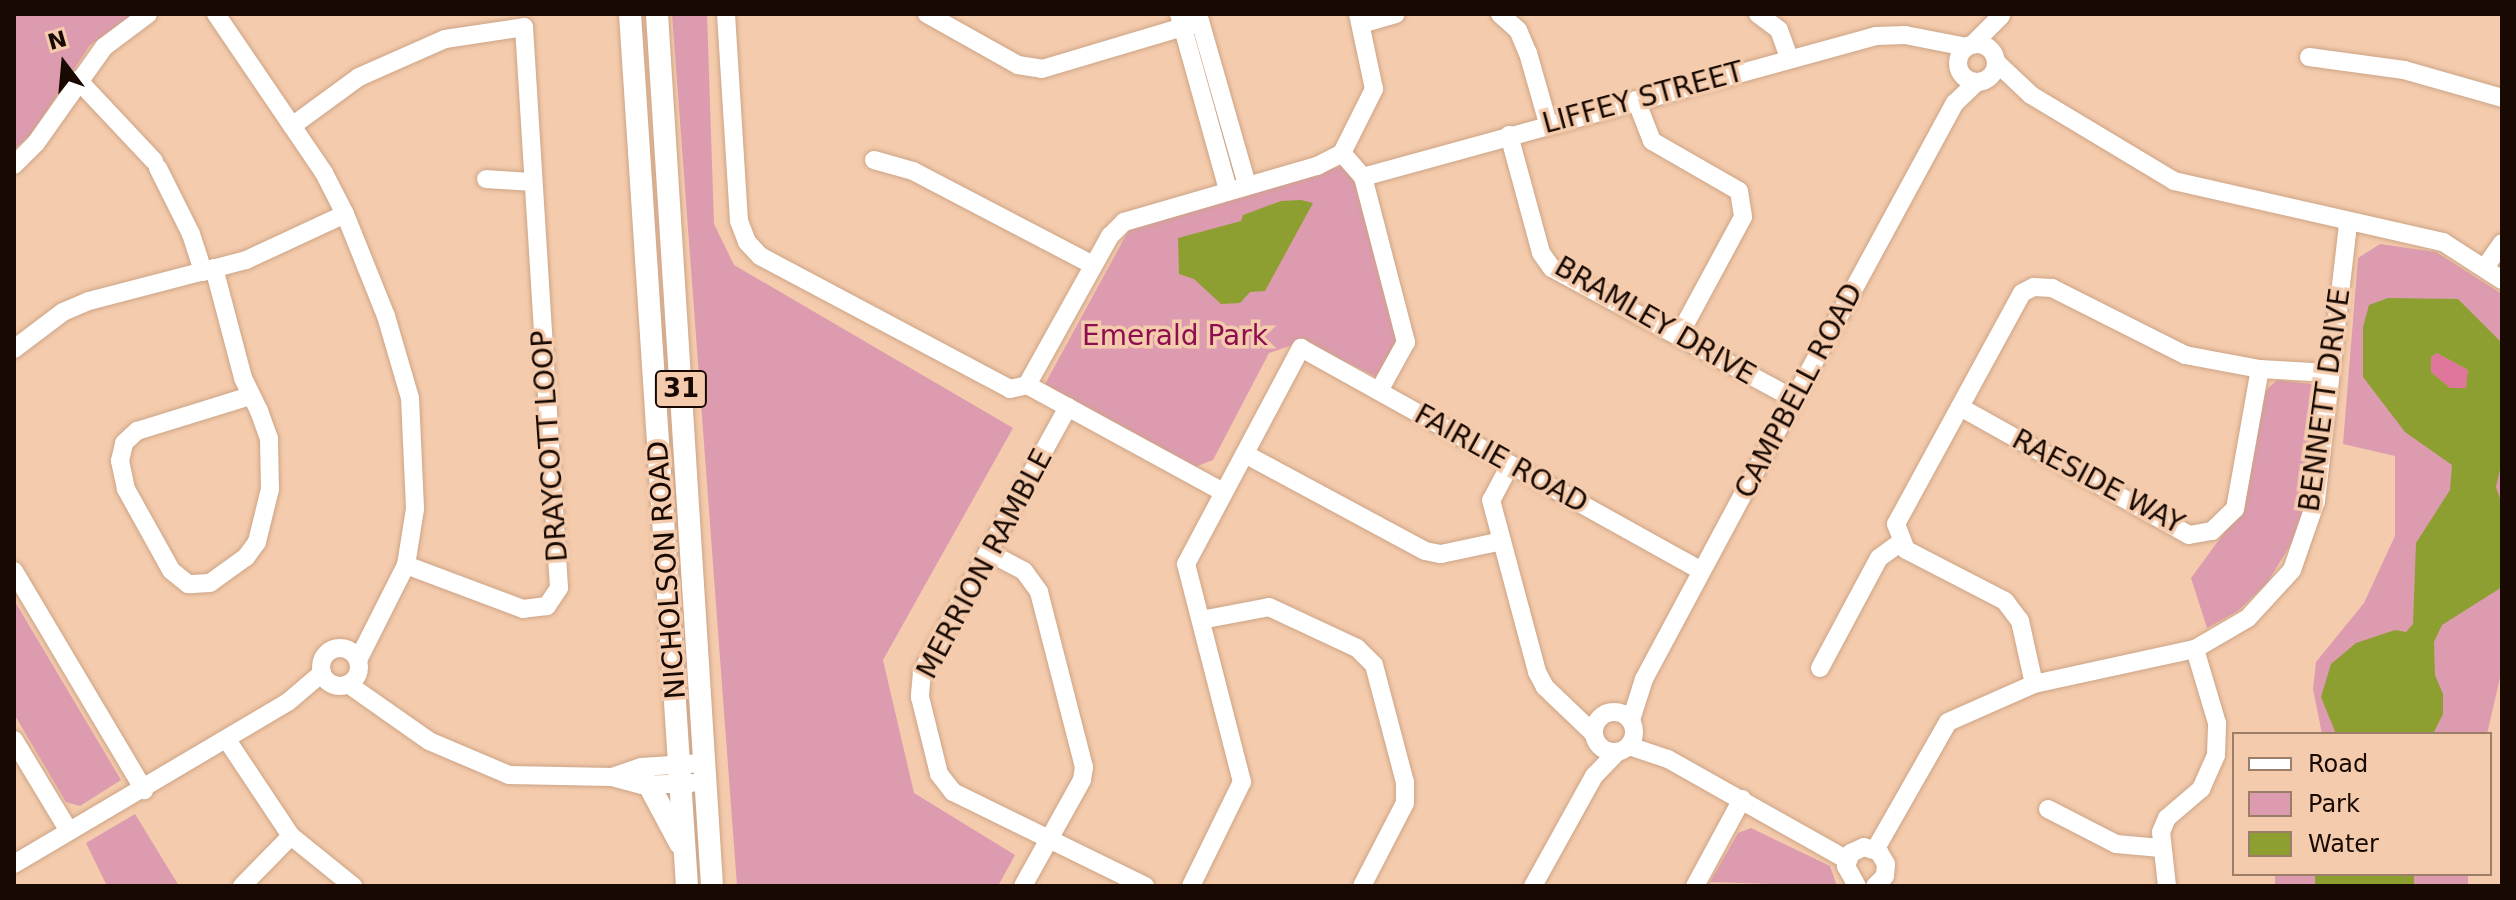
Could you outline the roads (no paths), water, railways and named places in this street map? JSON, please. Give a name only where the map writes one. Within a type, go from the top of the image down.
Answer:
[{"type":"main road","name":"NICHOLSON ROAD","points":[[630,14],[687,886]]},
{"type":"main road","name":"NICHOLSON ROAD","points":[[657,14],[712,886]]},
{"type":"main road","points":[[649,785],[686,859]]},
{"type":"street","points":[[14,165],[36,143],[104,47],[148,14]]},
{"type":"street","points":[[726,14],[739,221],[747,242],[760,256],[1010,389],[1027,385],[1223,492]]},
{"type":"street","points":[[927,14],[1018,65],[1042,69],[1190,19]]},
{"type":"street","points":[[1027,385],[1093,265],[1124,222],[1317,166],[1342,153],[1374,89],[1359,19],[1396,14]]},
{"type":"street","points":[[1500,14],[1518,30],[1528,53],[1548,123]]},
{"type":"street","points":[[1758,14],[1779,30],[1789,58]]},
{"type":"street","name":"CAMPBELL ROAD","points":[[1533,886],[1594,776],[1623,750],[1644,679],[1955,103],[1964,56],[2001,15]]},
{"type":"street","name":"CAMPBELL ROAD","points":[[1955,103],[1982,81],[1994,57],[2001,15]]},
{"type":"street","points":[[14,864],[359,663],[374,624],[406,565],[415,509],[410,398],[386,316],[345,214],[223,18]]},
{"type":"street","points":[[1190,19],[1247,185]]},
{"type":"street","points":[[1190,19],[1228,190]]},
{"type":"street","name":"DRAYCOTT LOOP","points":[[292,126],[359,77],[445,39],[524,27],[559,588],[547,606],[523,609],[406,565]]},
{"type":"street","name":"LIFFEY STREET","points":[[1363,177],[1548,123],[1876,36],[1924,39],[1964,56]]},
{"type":"street","points":[[1964,56],[1994,57],[2024,90],[2174,181],[2348,223],[2443,242],[2486,266],[2502,280]]},
{"type":"street","points":[[1964,56],[1982,81],[2024,90]]},
{"type":"street","points":[[2309,57],[2404,70],[2502,98]]},
{"type":"street","points":[[78,80],[156,165],[208,270],[250,396],[269,439],[270,489],[257,542],[246,557],[210,583],[188,584],[171,570],[126,489],[120,461],[124,443],[137,431],[250,396]]},
{"type":"street","points":[[1636,100],[1652,141],[1739,191],[1743,217],[1678,337]]},
{"type":"street","name":"BRAMLEY DRIVE","points":[[1509,135],[1541,253],[1552,268],[1794,399]]},
{"type":"street","points":[[1342,153],[1363,177],[1406,342],[1379,391]]},
{"type":"street","points":[[874,160],[913,171],[1093,265]]},
{"type":"street","points":[[486,179],[533,182]]},
{"type":"street","points":[[14,349],[63,312],[89,301],[208,270],[283,245],[345,214]]},
{"type":"street","name":"BENNETT DRIVE","points":[[1875,850],[1948,722],[2034,684],[2195,649],[2248,618],[2292,570],[2316,501],[2348,223]]},
{"type":"street","points":[[2486,266],[2502,243]]},
{"type":"street","points":[[2034,684],[2020,621],[2005,601],[1906,550],[1896,524],[2022,293],[2034,287],[2052,288],[2165,348],[2260,369],[2329,373]]},
{"type":"street","name":"FAIRLIE ROAD","points":[[1245,454],[1301,348],[1701,571]]},
{"type":"street","name":"RAESIDE WAY","points":[[1960,407],[2189,535],[2212,531],[2235,509],[2260,369]]},
{"type":"street","name":"MERRION RAMBLE","points":[[1068,407],[922,672],[920,697],[946,784],[1047,841],[1145,886]]},
{"type":"street","points":[[1191,886],[1242,782],[1186,564],[1245,454],[1425,551],[1441,554],[1502,541]]},
{"type":"street","points":[[1510,465],[1491,500],[1537,672],[1545,687],[1569,707],[1595,738],[1623,750],[1668,759],[1847,860]]},
{"type":"street","points":[[1820,668],[1879,558],[1901,542]]},
{"type":"street","points":[[988,552],[1024,571],[1039,592],[1082,751],[1082,780],[1023,886]]},
{"type":"street","points":[[14,571],[144,790]]},
{"type":"street","points":[[1201,620],[1269,607],[1357,648],[1374,665],[1405,782],[1405,803],[1362,886]]},
{"type":"street","points":[[374,624],[325,655],[334,680],[378,701],[429,741],[490,770],[538,779],[612,777],[649,785],[681,774],[704,772]]},
{"type":"street","points":[[341,647],[359,663],[378,701]]},
{"type":"street","points":[[2167,886],[2161,848],[2167,818],[2201,789],[2216,755],[2217,723],[2195,649]]},
{"type":"street","name":"CAMPBELL ROAD","points":[[1594,776],[1595,738],[1609,713],[1644,679]]},
{"type":"street","points":[[1569,707],[1609,713],[1633,723],[1668,759]]},
{"type":"street","points":[[14,740],[69,831]]},
{"type":"street","points":[[227,740],[291,836],[353,886]]},
{"type":"street","points":[[612,777],[641,767],[681,774]]},
{"type":"street","points":[[1695,886],[1742,799]]},
{"type":"street","points":[[2048,809],[2116,844],[2161,848]]},
{"type":"street","points":[[242,886],[291,836]]},
{"type":"street","points":[[1855,886],[1846,873],[1847,860],[1857,849],[1875,850],[1884,857],[1880,881],[1903,886]]},
{"type":"water","points":[[1281,201],[1313,203],[1265,291],[1250,292],[1240,303],[1221,304],[1194,279],[1179,274],[1178,238],[1241,221],[1243,215]]},
{"type":"water","points":[[2388,298],[2458,299],[2502,343],[2502,461],[2496,487],[2502,504],[2502,587],[2442,625],[2434,642],[2435,675],[2443,694],[2443,714],[2434,732],[2335,732],[2321,697],[2331,664],[2356,643],[2395,630],[2406,632],[2413,624],[2416,543],[2450,490],[2452,465],[2405,432],[2363,377],[2363,327],[2369,305]],"holes":[[[2437,353],[2468,370],[2466,388],[2450,388],[2431,372],[2431,357]]]},
{"type":"water","points":[[2315,876],[2414,876],[2414,886],[2315,886]]},
{"type":"park label","name":"Emerald Park","points":[[1175,336]]}]
